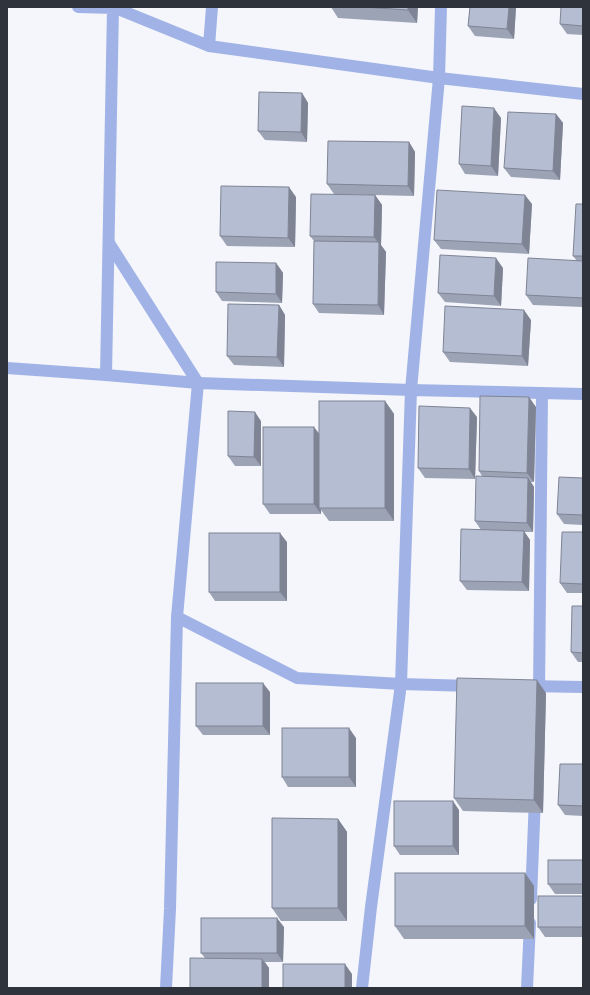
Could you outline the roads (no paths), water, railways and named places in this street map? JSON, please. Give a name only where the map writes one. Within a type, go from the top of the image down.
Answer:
[{"type":"street","points":[[78,7],[113,8],[209,46],[439,78],[583,94]]},
{"type":"street","points":[[209,46],[212,7]]},
{"type":"street","points":[[362,988],[373,892],[401,684],[411,390],[439,78],[441,7]]},
{"type":"street","points":[[106,375],[113,8]]},
{"type":"street","points":[[109,243],[198,383],[177,617],[170,909],[166,988]]},
{"type":"street","points":[[7,368],[198,383],[583,394]]},
{"type":"street","points":[[539,702],[542,393]]},
{"type":"street","points":[[177,617],[296,678],[401,684],[486,686]]},
{"type":"street","points":[[516,686],[583,687]]},
{"type":"street","points":[[528,988],[536,782]]}]
